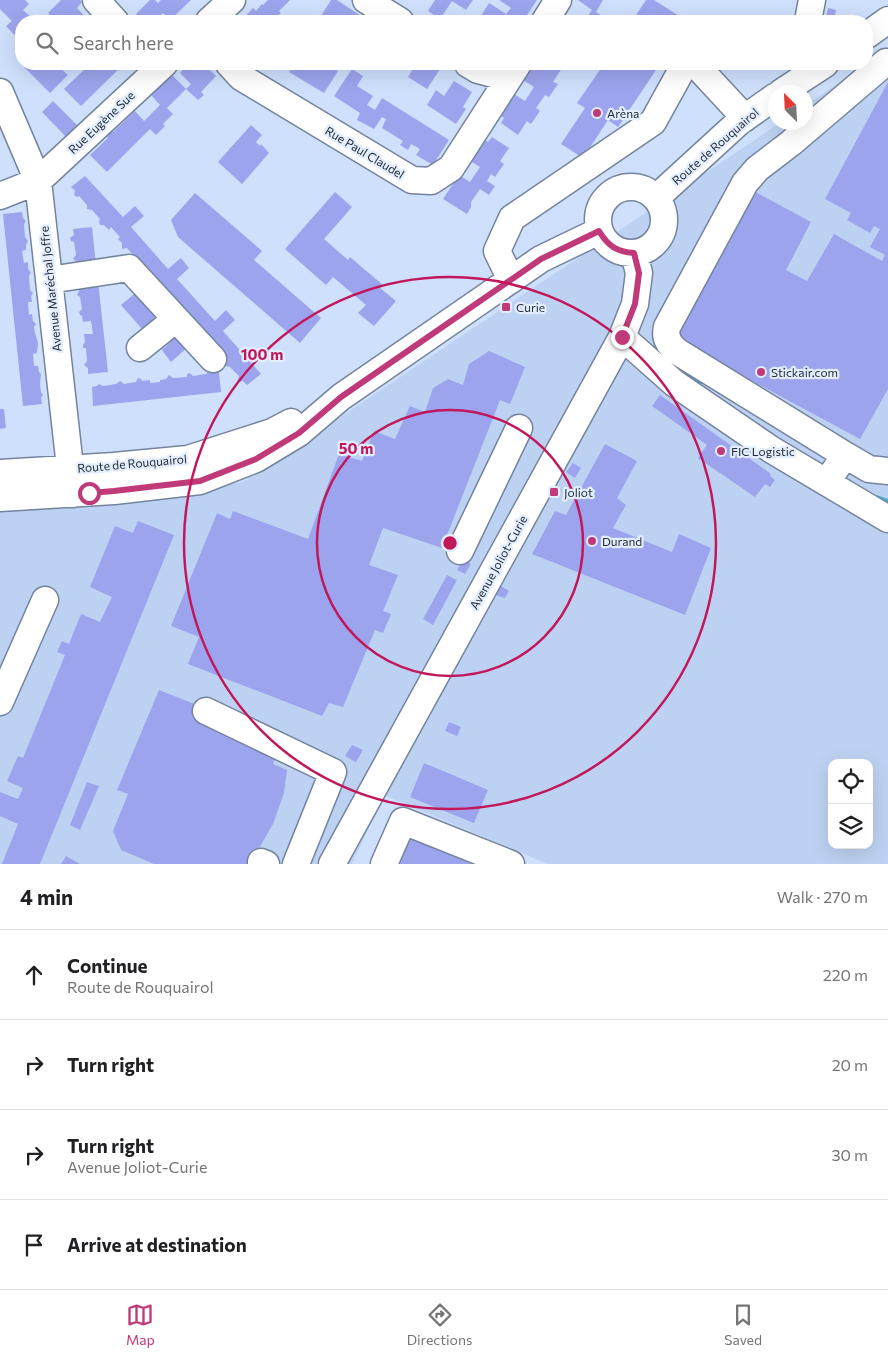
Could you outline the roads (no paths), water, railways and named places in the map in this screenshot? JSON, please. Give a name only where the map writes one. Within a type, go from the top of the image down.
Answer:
[{"type":"street","points":[[96,0],[110,15]]},
{"type":"street","points":[[216,15],[232,0]]},
{"type":"street","points":[[366,0],[390,15]]},
{"type":"street","points":[[549,15],[558,0]]},
{"type":"street","points":[[809,15],[812,0]]},
{"type":"street","points":[[873,31],[888,20]]},
{"type":"street","points":[[813,119],[886,62]]},
{"type":"street","name":"Rue Eugène Sue","points":[[38,181],[153,70]]},
{"type":"street","name":"Rue Paul Claudel","points":[[235,70],[241,77],[412,180],[431,181],[452,168],[513,71]]},
{"type":"street","points":[[478,70],[513,71]]},
{"type":"street","points":[[511,280],[497,251],[512,218],[653,122],[682,70]]},
{"type":"street","points":[[701,70],[745,118]]},
{"type":"street","points":[[794,79],[813,70]]},
{"type":"street","name":"Avenue Maréchal Joffre","points":[[0,92],[38,181],[72,494]]},
{"type":"street","name":"Route de Rouquairol","points":[[656,198],[745,118],[768,102]]},
{"type":"street","points":[[800,130],[757,169],[745,184],[667,327],[668,343],[678,352],[845,455],[869,469],[888,472]]},
{"type":"street","points":[[0,196],[38,181]]},
{"type":"street","points":[[634,186],[646,190],[656,198],[662,209],[664,220],[662,232],[646,250],[634,253],[623,252],[613,248],[605,241],[599,231],[597,218],[601,205],[609,195],[620,188],[634,186]]},
{"type":"street","name":"Route de Rouquairol","points":[[0,498],[114,491],[200,481],[256,459],[299,433],[341,397],[541,259],[599,231]]},
{"type":"street","name":"Avenue Joliot-Curie","points":[[332,864],[622,337],[635,304],[639,273],[634,253]]},
{"type":"street","points":[[49,280],[129,268],[213,359]]},
{"type":"street","points":[[140,348],[176,319]]},
{"type":"street","points":[[622,337],[674,384],[772,450],[888,519]]},
{"type":"street","name":"Route de Rouquairol","points":[[0,472],[114,466],[188,459],[272,432],[341,397]]},
{"type":"street","points":[[460,551],[519,428]]},
{"type":"street","points":[[827,482],[845,455]]},
{"type":"street","points":[[0,702],[45,600]]},
{"type":"street","points":[[206,711],[333,772],[296,864]]},
{"type":"street","points":[[384,864],[403,821],[511,864]]},
{"type":"waterway","points":[[669,361],[699,384]]},
{"type":"waterway","points":[[877,498],[888,502]]},
{"type":"place","name":"Arèna","points":[[597,113]]},
{"type":"place","name":"Curie","points":[[506,307]]},
{"type":"place","name":"Stickair.com","points":[[761,372]]},
{"type":"place","name":"FIC Logistic","points":[[721,451]]},
{"type":"place","name":"Joliot","points":[[554,492]]},
{"type":"place","name":"Durand","points":[[592,541]]}]
